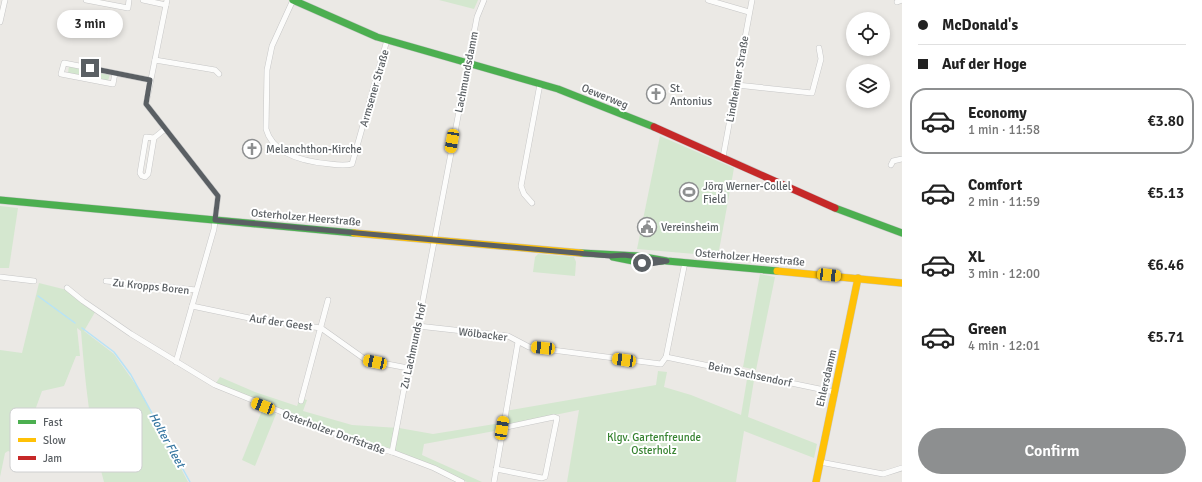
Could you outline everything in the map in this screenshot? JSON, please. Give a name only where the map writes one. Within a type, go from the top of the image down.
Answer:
[{"type":"main road","name":"Oewerweg","points":[[293,0],[387,40],[540,84],[582,98],[723,157],[800,193],[902,233]]},
{"type":"main road","name":"Osterholzer Heerstraße","points":[[0,200],[610,256],[624,255],[667,261],[902,282]]},
{"type":"main road","name":"Ehlersdamm","points":[[816,482],[858,278]]},
{"type":"street","points":[[0,22],[5,0]]},
{"type":"street","points":[[86,0],[128,8],[129,0]]},
{"type":"street","points":[[143,0],[167,2]]},
{"type":"street","name":"Armsener Straße","points":[[293,0],[272,46],[267,70],[266,129],[268,136],[278,146],[297,158],[309,162],[352,164],[387,40]]},
{"type":"street","name":"Lachmundsdamm","points":[[435,239],[477,17],[484,0]]},
{"type":"street","points":[[708,0],[749,12]]},
{"type":"street","name":"Lindheimer Straße","points":[[723,157],[752,0]]},
{"type":"street","name":"Zu Kropps Boren","points":[[167,2],[146,104],[218,196],[215,220],[176,362]]},
{"type":"street","points":[[737,85],[807,94],[812,93],[822,59],[819,48]]},
{"type":"street","points":[[155,60],[215,70],[219,74]]},
{"type":"street","points":[[115,73],[113,84],[61,74],[64,63],[115,73],[150,80]]},
{"type":"street","points":[[532,203],[524,194],[521,186],[540,84]]},
{"type":"street","points":[[154,138],[146,137],[140,173],[145,177],[148,174],[154,138],[165,129]]},
{"type":"street","points":[[891,165],[893,161],[902,159]]},
{"type":"street","name":"Zu Lachmunds Hof","points":[[392,452],[435,239]]},
{"type":"street","points":[[666,357],[685,262]]},
{"type":"street","points":[[0,277],[34,282]]},
{"type":"street","name":"Zu Kropps Boren","points":[[106,281],[196,290]]},
{"type":"street","name":"Osterholzer Dorfstraße","points":[[67,288],[102,315],[215,385],[246,399],[349,439],[392,452],[434,468],[462,482]]},
{"type":"street","points":[[301,401],[328,300]]},
{"type":"street","name":"Auf der Geest","points":[[192,306],[254,319],[321,328],[366,360],[408,368]]},
{"type":"street","name":"Wölbacker","points":[[418,326],[508,336],[524,345],[534,347],[658,365],[664,363],[666,357]]},
{"type":"street","points":[[494,482],[502,428],[518,342]]},
{"type":"street","name":"Beim Sachsendorf","points":[[666,357],[834,392]]},
{"type":"street","points":[[496,469],[542,478],[545,477],[557,418],[554,417],[502,428]]},
{"type":"street","points":[[820,462],[883,474],[902,468]]},
{"type":"green space","points":[[439,0],[478,0],[474,9]]},
{"type":"green space","points":[[69,66],[110,74],[108,81],[68,73]]},
{"type":"green space","name":"Jörg Werner-Collel Field","points":[[660,136],[734,168],[718,256],[637,249]]},
{"type":"green space","points":[[0,206],[18,208],[9,268],[0,268]]},
{"type":"green space","points":[[538,254],[574,257],[576,262],[575,276],[533,272],[535,257]]},
{"type":"green space","points":[[760,274],[775,277],[756,370],[743,367]]},
{"type":"green space","points":[[39,283],[67,290],[95,312],[84,331],[114,354],[141,392],[188,482],[104,482],[101,472],[142,472],[142,408],[89,408],[81,331],[77,328],[80,356],[76,356],[64,386],[42,391],[36,408],[10,408],[10,452],[5,453],[0,477],[0,350],[22,353]]},
{"type":"green space","name":"Klgv. Gartenfreunde Osterholz","points":[[658,371],[667,372],[664,387],[691,395],[741,415],[747,379],[754,380],[748,417],[817,444],[814,458],[744,431],[736,482],[567,482],[579,410],[506,425],[500,430],[424,444],[422,455],[482,482],[467,482],[430,465],[350,437],[216,383],[220,377],[255,392],[297,406],[300,398],[307,400],[303,411],[352,425],[399,428],[433,434],[501,423],[505,411],[656,385]]},
{"type":"green space","points":[[263,408],[276,414],[255,466],[242,460]]},
{"type":"waterway","name":"Holter Fleet","points":[[38,296],[75,323]]},
{"type":"waterway","name":"Holter Fleet","points":[[82,328],[114,352],[131,375],[190,482]]},
{"type":"traffic: fast","points":[[293,0],[377,37],[558,89],[654,127]]},
{"type":"traffic: fast","points":[[0,200],[354,233]]},
{"type":"traffic: fast","points":[[835,208],[902,233]]},
{"type":"traffic: fast","points":[[581,253],[639,256],[667,261],[777,271]]},
{"type":"traffic: fast","points":[[613,257],[638,262],[663,261]]},
{"type":"traffic: slow","points":[[354,233],[581,253]]},
{"type":"traffic: slow","points":[[777,271],[902,283]]},
{"type":"traffic: slow","points":[[816,482],[858,278]]},
{"type":"traffic: jam","points":[[654,127],[835,208]]},
{"type":"place","name":"St. Antonius","points":[[656,94]]},
{"type":"place","name":"Melanchthon-Kirche","points":[[252,149]]},
{"type":"place","name":"Jörg Werner-Collel Field","points":[[689,192]]},
{"type":"place","name":"Vereinsheim","points":[[647,227]]},
{"type":"route","points":[[90,68],[150,80],[146,104],[218,196],[215,220],[610,256],[624,255],[651,257],[667,261],[650,264],[642,263]]}]
